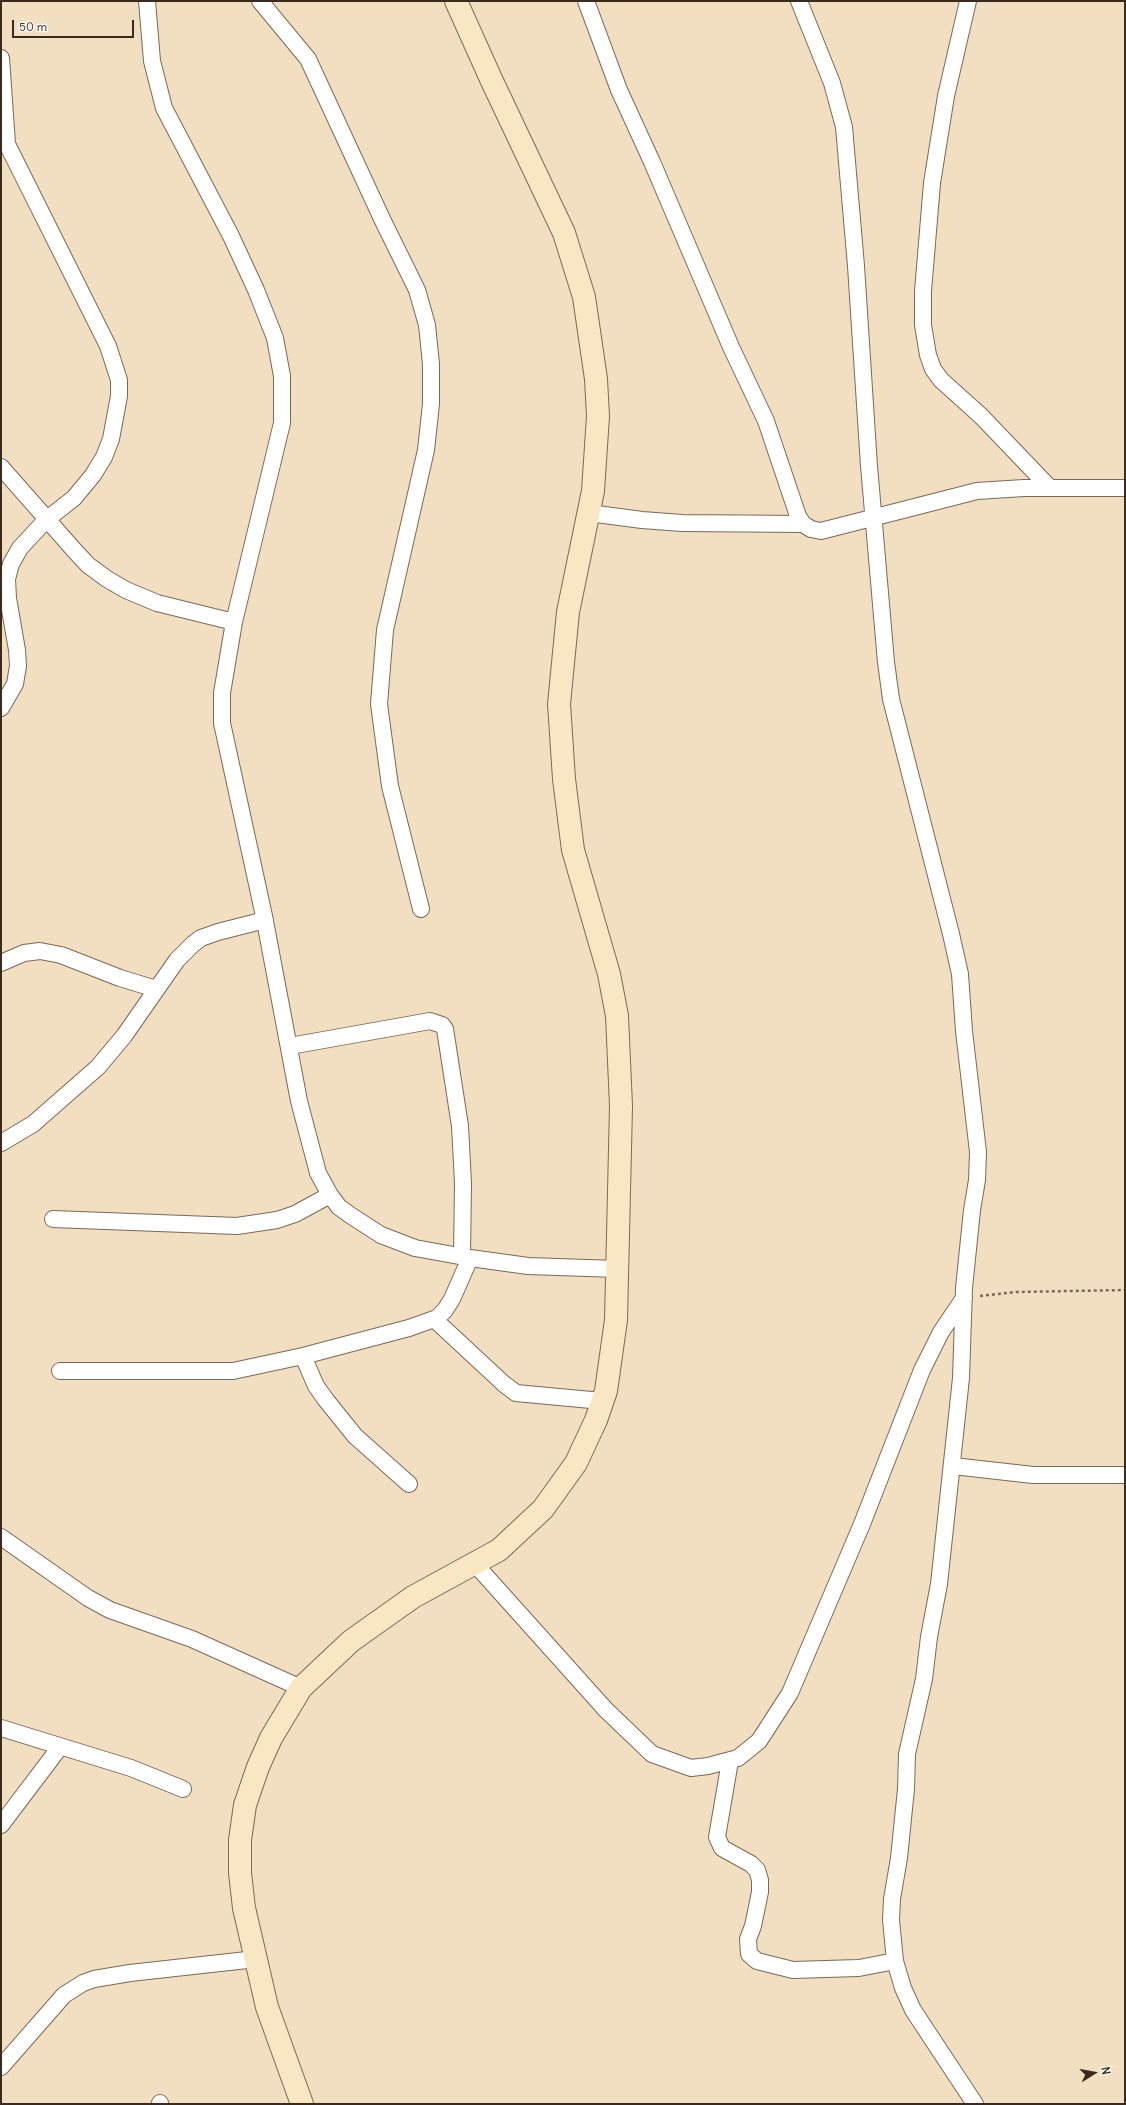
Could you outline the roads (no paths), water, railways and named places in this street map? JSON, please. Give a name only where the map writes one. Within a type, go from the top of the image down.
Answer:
[{"type":"street","points":[[146,1],[152,62],[164,108],[194,169],[231,236],[256,290],[274,338],[282,376],[282,423],[234,622],[222,693],[222,723],[265,920],[290,1046],[299,1101],[318,1174],[339,1207],[381,1235],[415,1248],[466,1258],[528,1266],[616,1269]]},
{"type":"street","points":[[260,1],[308,59],[376,207],[417,290],[427,325],[431,364],[431,404],[426,450],[385,630],[379,704],[390,786],[421,909]]},
{"type":"street","points":[[302,2104],[267,2007],[244,1908],[240,1873],[240,1840],[245,1805],[258,1767],[271,1738],[301,1688],[351,1641],[413,1597],[476,1564],[499,1550],[543,1509],[576,1463],[606,1391],[616,1320],[621,1106],[617,1016],[609,974],[573,850],[564,779],[559,704],[568,612],[589,513],[595,469],[598,416],[596,379],[578,275],[564,233],[456,1]]},
{"type":"street","points":[[586,1],[619,90],[652,162],[731,347],[766,421],[798,516],[803,524],[811,529],[821,531],[977,491],[1050,488],[1125,488]]},
{"type":"street","points":[[799,1],[832,83],[844,127],[856,266],[874,517],[891,699],[960,974],[964,1031],[979,1162],[972,1210],[964,1298],[961,1378],[953,1466],[939,1584],[929,1637],[924,1679],[907,1754],[899,1858],[892,1899],[891,1920],[896,1961],[903,1988],[913,2010],[975,2104]]},
{"type":"street","points":[[968,1],[946,96],[932,183],[923,291],[923,325],[933,369],[941,380],[980,416],[1050,488]]},
{"type":"street","points":[[1,58],[7,144],[108,346],[119,380],[116,419],[104,457],[83,489],[64,507],[46,520],[20,548],[11,564],[6,579],[18,666],[15,684],[1,708]]},
{"type":"street","points":[[1,467],[46,520],[88,565],[126,590],[156,603],[234,622]]},
{"type":"street","points":[[589,513],[642,520],[682,523],[803,524]]},
{"type":"street","points":[[1,1143],[33,1124],[98,1067],[124,1036],[177,960],[201,938],[265,920]]},
{"type":"street","points":[[1,963],[24,953],[40,951],[61,955],[120,978],[156,989]]},
{"type":"street","points":[[60,1371],[233,1372],[303,1356],[409,1328],[434,1319],[452,1299],[466,1258],[460,1126],[445,1029],[442,1025],[430,1021],[290,1046]]},
{"type":"street","points":[[53,1219],[237,1226],[277,1220],[295,1214],[330,1195]]},
{"type":"street","points":[[476,1564],[606,1710],[652,1754],[691,1768],[730,1761],[738,1758],[759,1741],[790,1693],[862,1524],[922,1370],[941,1332],[964,1298]]},
{"type":"street","points":[[434,1319],[504,1384],[516,1392],[528,1395],[602,1401]]},
{"type":"street","points":[[303,1356],[316,1386],[355,1436],[409,1484]]},
{"type":"street","points":[[953,1466],[1033,1475],[1125,1475]]},
{"type":"street","points":[[1,1537],[88,1598],[110,1610],[192,1639],[301,1688]]},
{"type":"street","points":[[1,1728],[60,1748],[131,1768],[183,1789]]},
{"type":"street","points":[[1,1825],[60,1748]]},
{"type":"street","points":[[730,1761],[717,1837],[722,1848],[751,1864],[757,1870],[760,1880],[760,1892],[753,1926],[748,1939],[748,1954],[757,1961],[793,1970],[859,1968],[896,1961]]},
{"type":"street","points":[[1,2067],[64,1995],[83,1982],[94,1978],[130,1973],[256,1959]]}]
